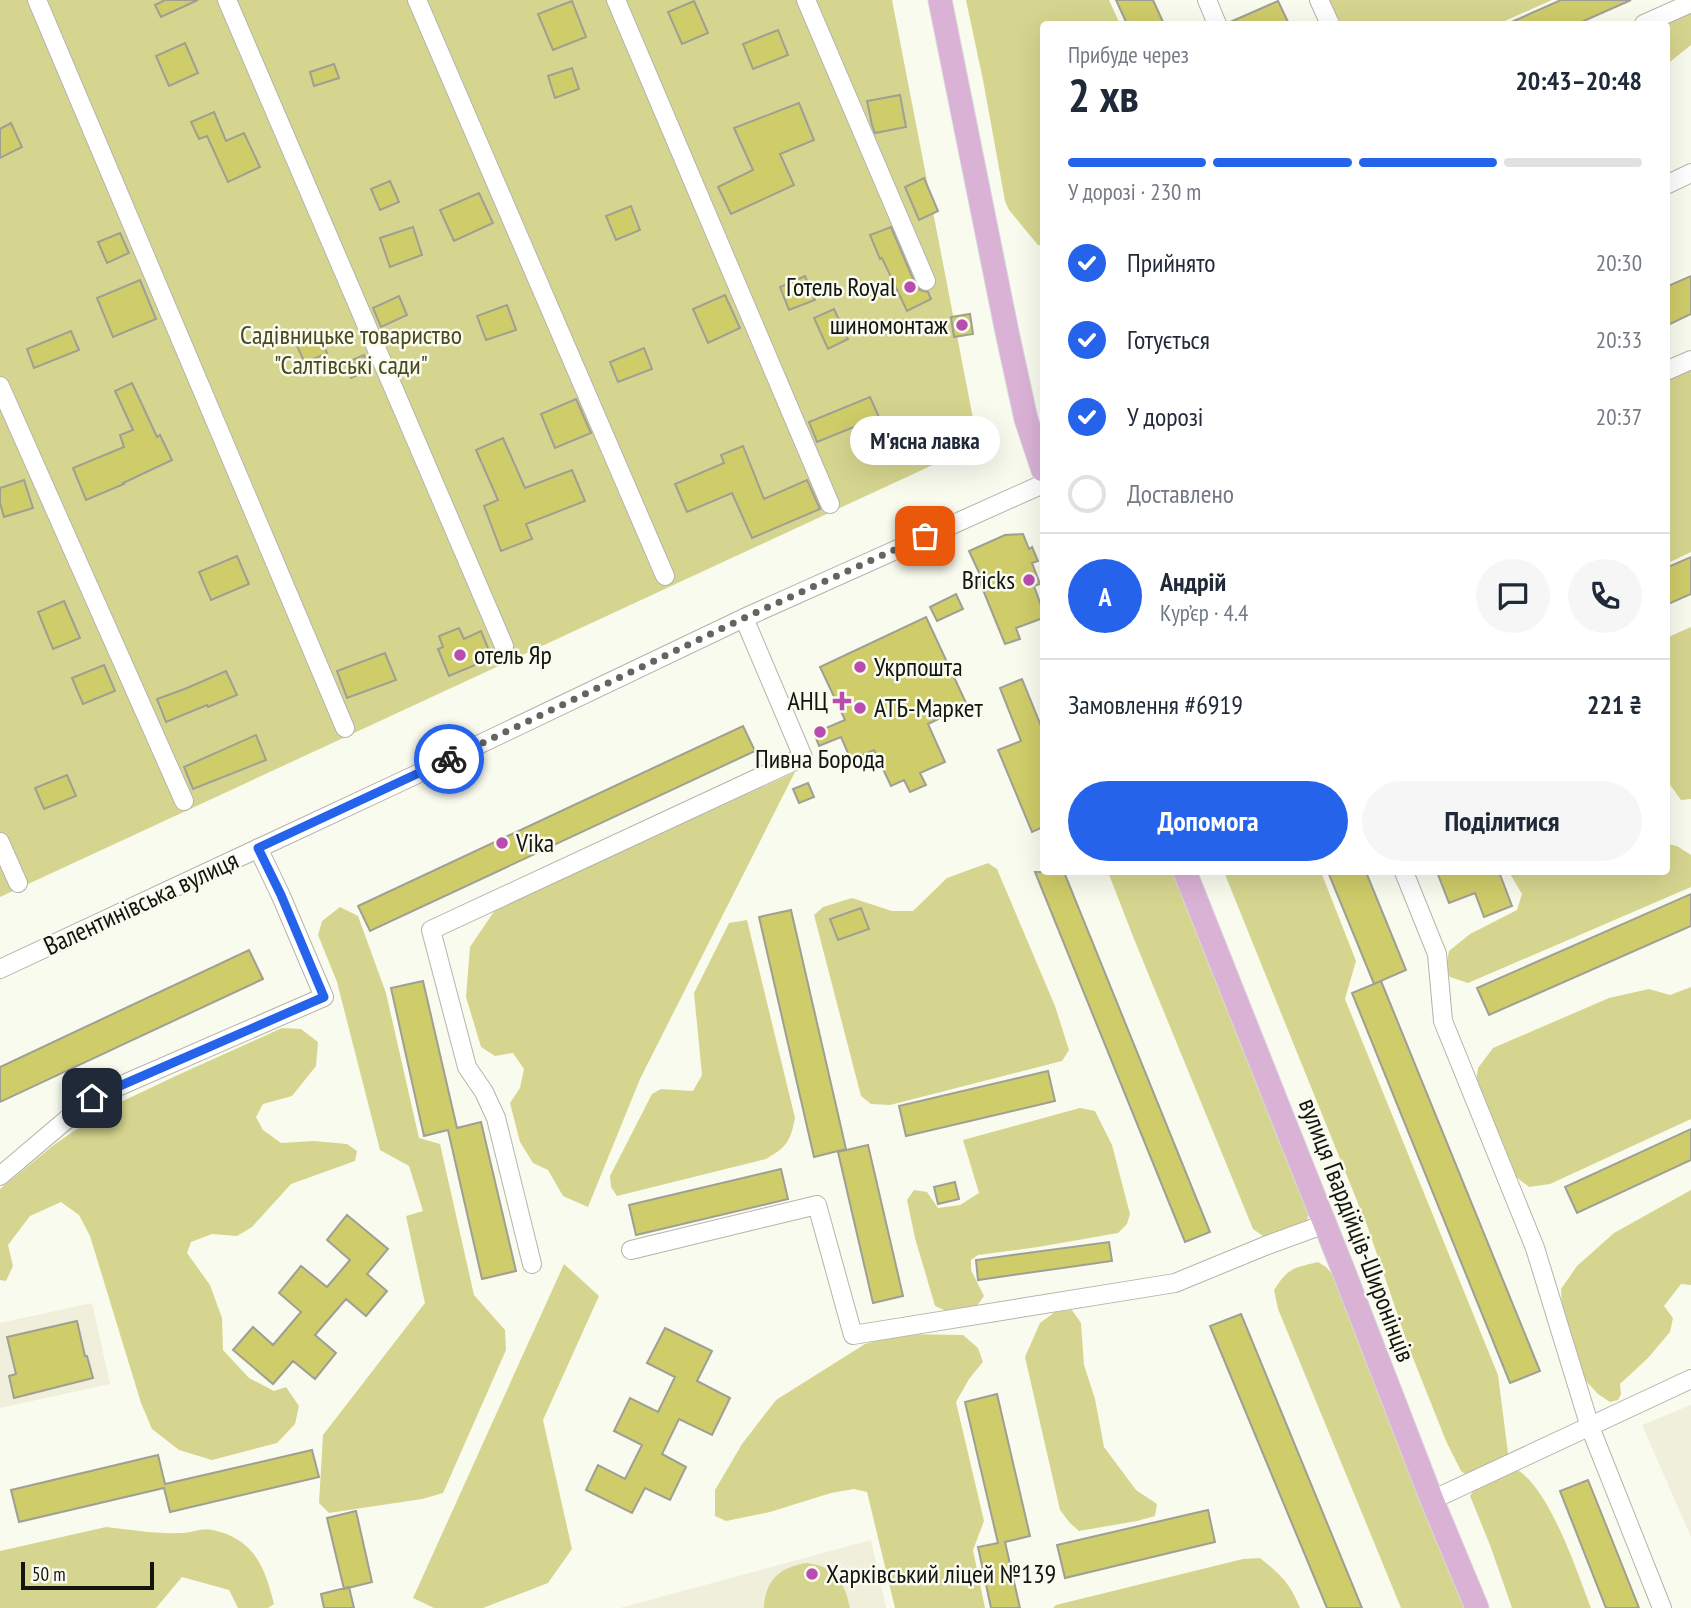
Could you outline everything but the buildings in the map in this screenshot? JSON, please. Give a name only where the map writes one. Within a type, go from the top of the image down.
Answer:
[{"type":"main road","points":[[940,0],[1007,332],[1026,419],[1040,461]]},
{"type":"main road","name":"вулиця Гвардійців-Широнінців","points":[[1186,875],[1477,1608]]},
{"type":"street","points":[[37,0],[345,728]]},
{"type":"street","points":[[227,0],[504,646]]},
{"type":"street","points":[[417,0],[665,576]]},
{"type":"street","points":[[616,0],[831,504]]},
{"type":"street","points":[[806,0],[926,281]]},
{"type":"street","points":[[1319,0],[1329,21]]},
{"type":"street","points":[[1210,1],[1216,21]]},
{"type":"street","points":[[1651,21],[1691,3]]},
{"type":"street","points":[[1670,183],[1691,173]]},
{"type":"street","points":[[1670,369],[1691,360]]},
{"type":"street","points":[[0,386],[184,802]]},
{"type":"street","name":"Валентинівська вулиця","points":[[0,969],[744,618],[1040,485]]},
{"type":"street","points":[[532,1264],[496,1118],[484,1092],[467,1067],[431,930],[803,757],[744,618]]},
{"type":"street","points":[[0,842],[18,883]]},
{"type":"street","points":[[0,1176],[92,1098],[324,997],[258,848]]},
{"type":"street","points":[[1405,875],[1437,954],[1443,1021],[1535,1248],[1590,1427],[1662,1608]]},
{"type":"street","points":[[631,1250],[817,1205],[853,1335],[1175,1283],[1325,1224]]},
{"type":"street","points":[[1432,1500],[1691,1379]]},
{"type":"shaded area","points":[[92,1303],[110,1384],[0,1408],[0,1323]]},
{"type":"shaded area","points":[[1691,1405],[1691,1537],[1642,1425]]},
{"type":"shaded area","name":"Харківський ліцей №139","points":[[871,1540],[886,1608],[620,1608]]},
{"type":"green space","name":"Садівницьке товариство \"Салтівські сади\"","points":[[0,0],[892,0],[978,444],[0,897]]},
{"type":"green space","points":[[966,0],[1109,0],[1119,21],[1040,21],[1040,245],[1009,210],[1005,201]]},
{"type":"green space","points":[[1326,0],[1552,0],[1505,21],[1337,21]]},
{"type":"green space","points":[[1691,8],[1691,45],[1670,62],[1670,21],[1664,21]]},
{"type":"green space","points":[[1691,368],[1691,552],[1670,562],[1670,377]]},
{"type":"green space","points":[[1691,627],[1691,799],[1681,800],[1670,785],[1670,636]]},
{"type":"green space","points":[[795,772],[640,1079],[588,1207],[563,1196],[548,1170],[533,1163],[520,1142],[510,1103],[520,1088],[524,1069],[513,1053],[495,1056],[481,1047],[466,997],[470,947],[495,910]]},
{"type":"green space","points":[[1670,844],[1691,855],[1691,887],[1468,983],[1450,977],[1446,968],[1449,951],[1470,934],[1517,910],[1522,894],[1511,875],[1670,875]]},
{"type":"green space","points":[[988,863],[997,869],[1055,1006],[1069,1050],[1062,1061],[890,1105],[871,1104],[861,1096],[814,915],[823,907],[852,898],[892,911],[913,911],[947,878]]},
{"type":"green space","points":[[1109,875],[1179,875],[1309,1208],[1307,1222],[1266,1238],[1253,1229]]},
{"type":"green space","points":[[1225,875],[1322,875],[1356,961],[1345,999],[1498,1375],[1508,1453],[1503,1460],[1468,1476],[1461,1471],[1446,1441],[1409,1348],[1368,1228]]},
{"type":"green space","points":[[340,907],[358,916],[386,993],[419,1138],[440,1144],[474,1295],[505,1330],[506,1350],[443,1493],[422,1499],[329,1513],[319,1503],[323,1435],[425,1303],[406,1216],[423,1211],[409,1166],[380,1150],[337,982],[318,935],[322,921]]},
{"type":"green space","points":[[747,920],[795,1118],[789,1138],[779,1151],[766,1159],[617,1196],[611,1187],[610,1176],[652,1094],[661,1089],[693,1091],[702,1075],[694,993],[729,923]]},
{"type":"green space","points":[[1691,987],[1691,1119],[1550,1184],[1529,1187],[1515,1176],[1476,1081],[1478,1068],[1493,1048],[1609,998],[1649,989],[1670,995]]},
{"type":"green space","points":[[282,1028],[301,1029],[318,1042],[316,1066],[292,1096],[263,1104],[256,1117],[263,1130],[281,1143],[314,1141],[347,1144],[357,1151],[355,1161],[291,1184],[252,1227],[237,1236],[212,1234],[191,1242],[187,1253],[210,1285],[222,1318],[223,1350],[249,1378],[274,1391],[286,1387],[299,1406],[295,1424],[277,1443],[212,1460],[179,1450],[152,1429],[141,1403],[90,1236],[79,1215],[61,1202],[30,1216],[8,1245],[13,1266],[6,1281],[0,1280],[0,1189],[55,1144],[108,1108]]},
{"type":"green space","points":[[1080,1108],[1095,1111],[1112,1145],[1130,1214],[1127,1224],[1118,1233],[978,1255],[971,1260],[971,1270],[984,1296],[974,1310],[946,1311],[935,1306],[907,1200],[914,1190],[927,1192],[938,1208],[960,1205],[979,1193],[963,1140]]},
{"type":"green space","points":[[1691,1190],[1691,1285],[1681,1284],[1664,1306],[1673,1318],[1670,1332],[1648,1358],[1620,1384],[1621,1394],[1618,1400],[1610,1402],[1583,1378],[1562,1313],[1561,1289],[1577,1266],[1614,1233]]},
{"type":"green space","points":[[1318,1262],[1339,1282],[1473,1608],[1401,1608],[1278,1309],[1274,1290],[1283,1277],[1297,1268]]},
{"type":"green space","points":[[564,1264],[599,1296],[543,1420],[572,1549],[548,1583],[483,1608],[434,1608],[413,1598]]},
{"type":"green space","points":[[1072,1310],[1081,1323],[1084,1365],[1095,1399],[1104,1447],[1136,1490],[1157,1504],[1155,1516],[1079,1531],[1060,1510],[1025,1357],[1040,1323],[1055,1312]]},
{"type":"green space","points":[[901,1334],[963,1335],[978,1348],[983,1362],[956,1402],[984,1521],[973,1550],[985,1608],[895,1608],[867,1492],[854,1489],[831,1493],[770,1512],[726,1521],[715,1516],[715,1490],[742,1444],[776,1400],[865,1344]]},
{"type":"green space","points":[[1512,1467],[1538,1490],[1549,1509],[1591,1608],[1512,1608],[1470,1496],[1477,1484]]},
{"type":"green space","points":[[106,1527],[172,1533],[209,1529],[227,1534],[239,1540],[256,1556],[274,1604],[268,1608],[238,1608],[229,1590],[182,1577],[156,1608],[0,1608],[0,1551]]},
{"type":"green space","points":[[1260,1558],[1284,1580],[1300,1608],[1053,1608],[1056,1605],[1243,1559]]},
{"type":"green space","points":[[807,1563],[825,1568],[837,1577],[850,1608],[764,1608],[767,1590],[776,1576],[789,1568]]},
{"type":"way so far","points":[[449,759],[744,618],[925,536]]},
{"type":"place","name":"Готель Royal","points":[[910,287]]},
{"type":"place","name":"шиномонтаж","points":[[962,325]]},
{"type":"place","name":"М'ясна лавка","points":[[925,536]]},
{"type":"place","name":"Bricks","points":[[1029,580]]},
{"type":"place","name":"отель Яр","points":[[460,655]]},
{"type":"place","name":"Укрпошта","points":[[860,667]]},
{"type":"place","name":"АНЦ","points":[[842,701]]},
{"type":"place","name":"АТБ-Маркет","points":[[860,708]]},
{"type":"place","name":"Пивна Борода","points":[[820,732]]},
{"type":"place","name":"Vika","points":[[502,843]]},
{"type":"place","name":"Харківський ліцей №139","points":[[812,1574]]},
{"type":"route","points":[[92,1098],[324,997],[258,848],[449,759]]}]
